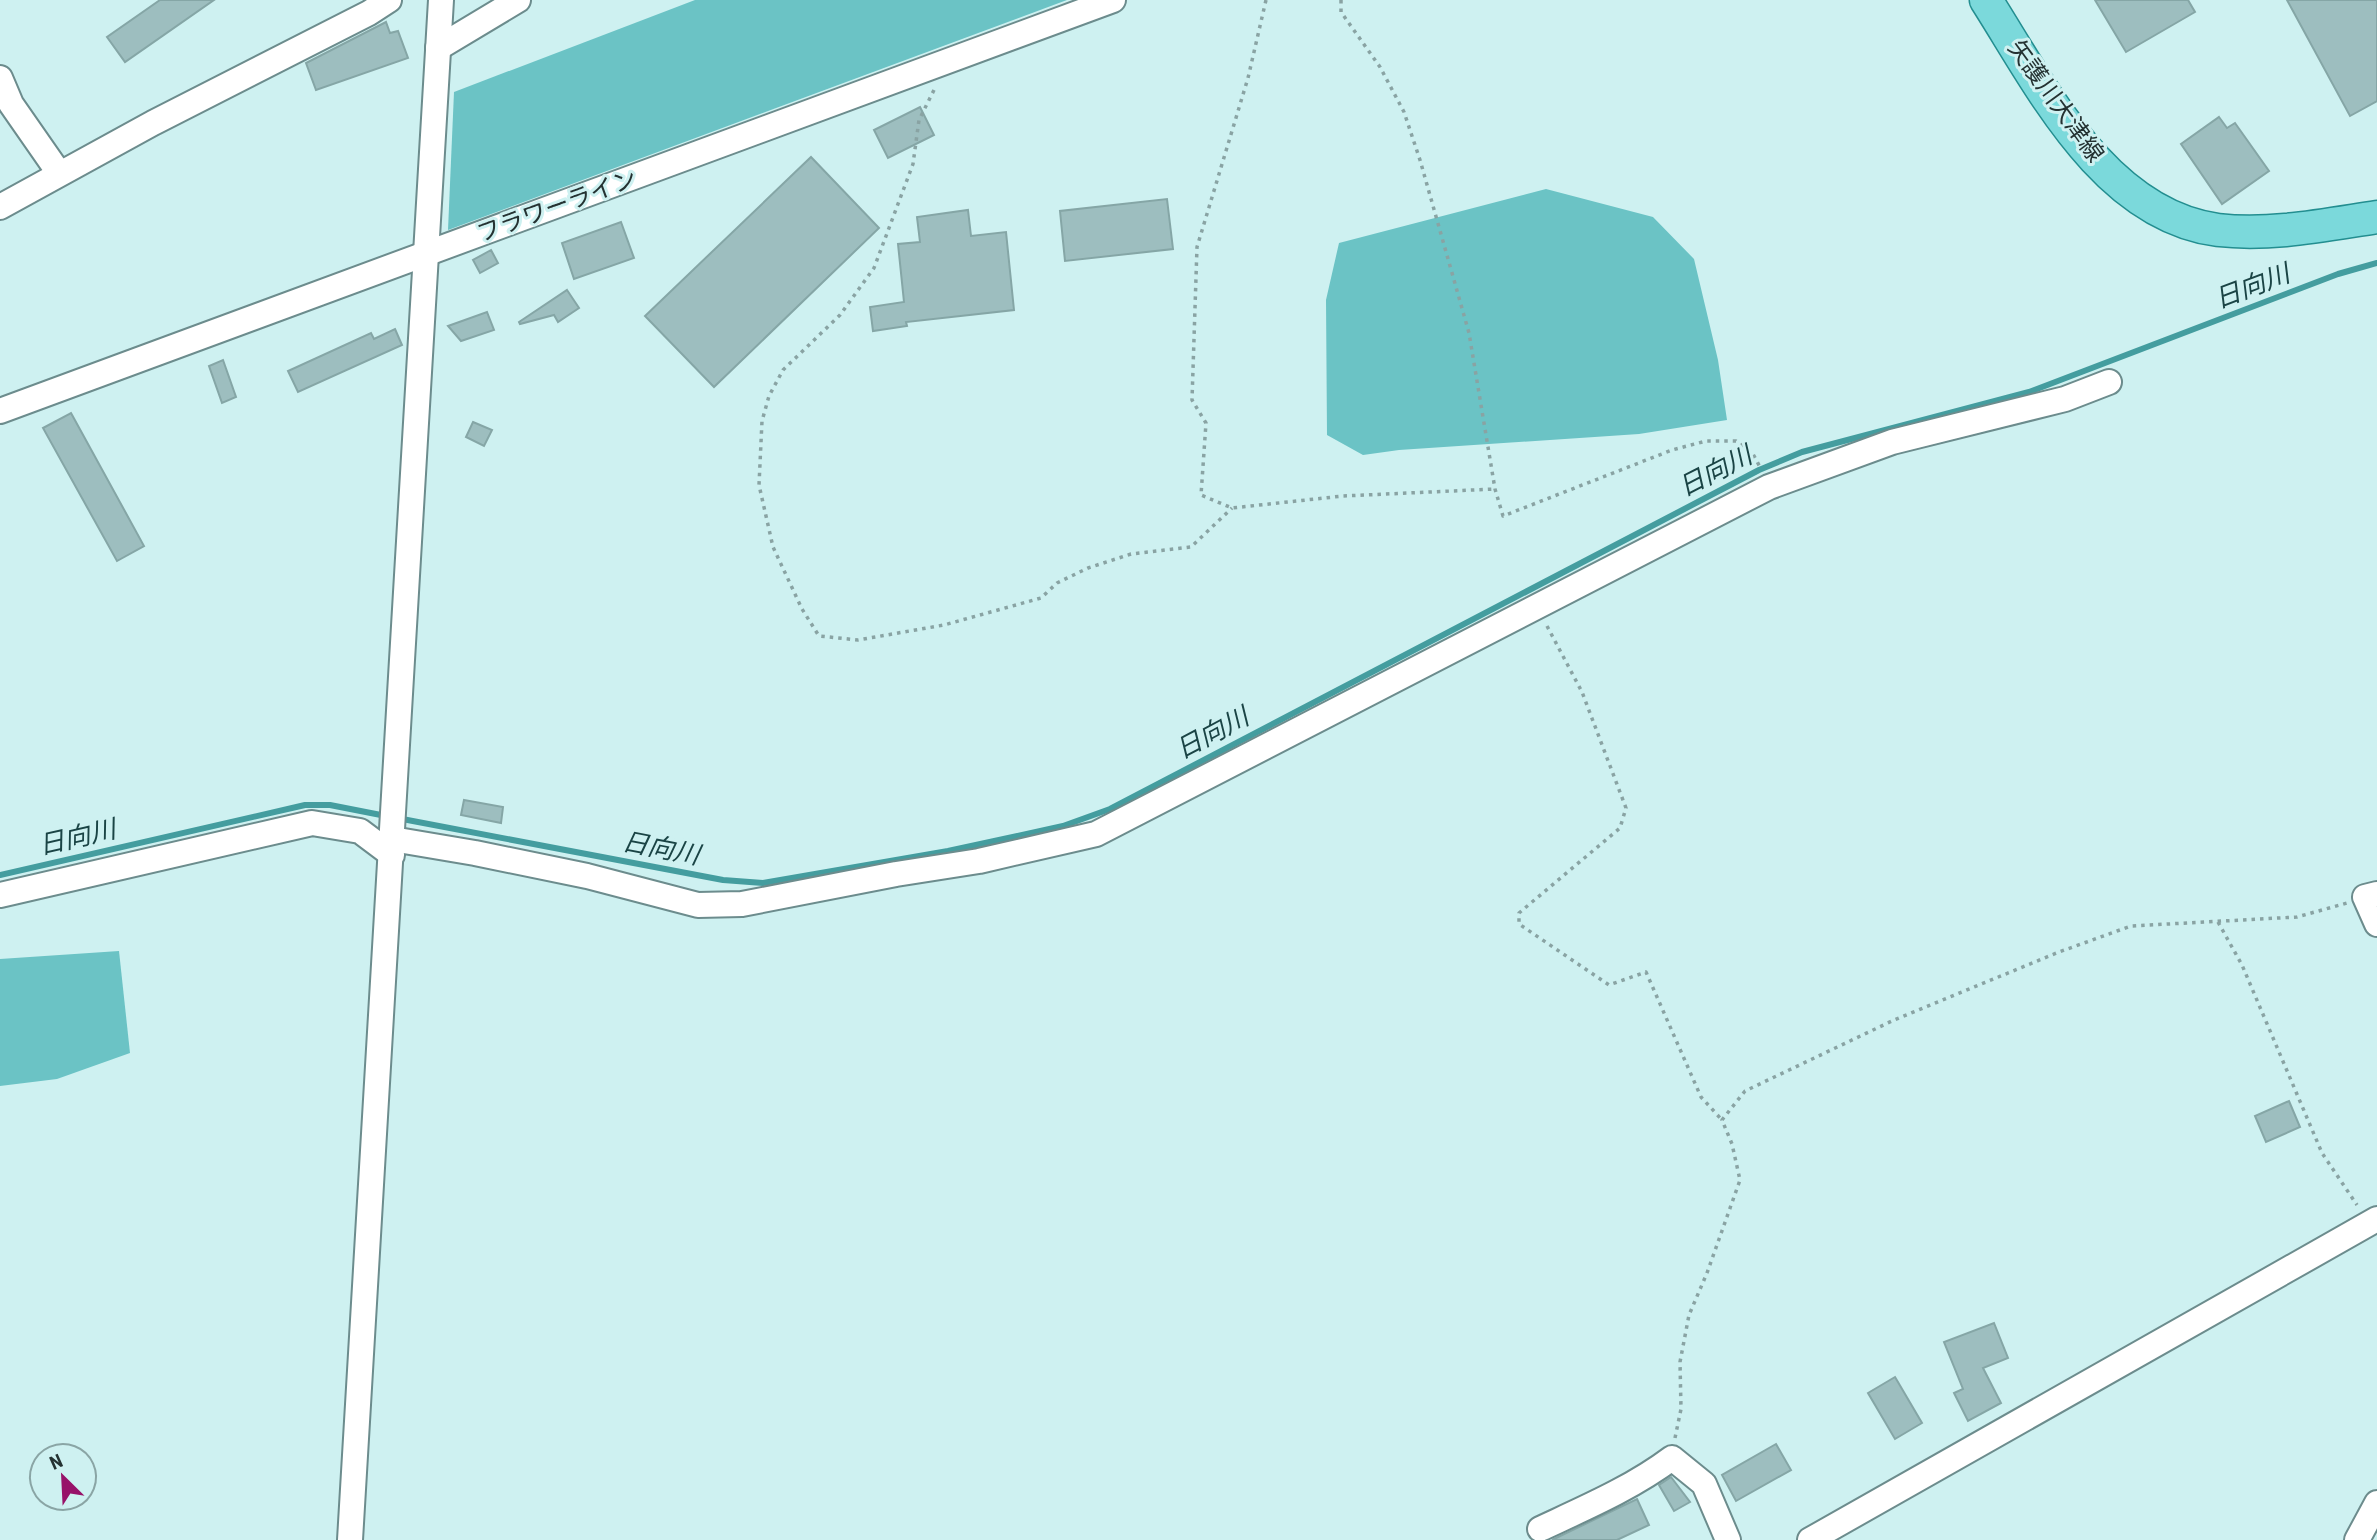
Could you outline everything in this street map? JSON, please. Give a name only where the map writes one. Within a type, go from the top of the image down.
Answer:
[{"type":"main road","name":"矢護川大津線","points":[[1986,0],[2060,116],[2085,147],[2109,174],[2153,206],[2190,223],[2243,232],[2282,231],[2377,217]]},
{"type":"street","points":[[0,207],[58,173],[369,13],[389,0]]},
{"type":"street","points":[[350,1540],[441,0]]},
{"type":"street","points":[[438,48],[518,0]]},
{"type":"street","name":"フラワーライン","points":[[0,411],[1113,0]]},
{"type":"street","points":[[0,78],[11,104],[58,173]]},
{"type":"street","points":[[0,895],[312,823],[360,831],[392,847],[475,853],[587,876],[698,905],[742,904],[979,861],[1096,834],[1769,486],[1892,442],[2065,399],[2109,382]]},
{"type":"street","points":[[2371,896],[2377,925]]},
{"type":"street","points":[[1810,1540],[2373,1221]]},
{"type":"street","points":[[1540,1530],[1610,1496],[1672,1458],[1703,1484],[1728,1540]]},
{"type":"street","points":[[2357,1540],[2377,1503]]},
{"type":"path","points":[[1266,0],[1248,78],[1197,247],[1192,400],[1206,423],[1201,495],[1232,508],[1343,496],[1495,489]]},
{"type":"path","points":[[1341,0],[1341,12],[1380,67],[1404,113],[1419,160],[1469,333],[1495,489],[1503,516],[1672,450],[1706,441],[1736,441],[1754,454],[1764,476]]},
{"type":"path","points":[[949,60],[919,120],[913,164],[874,268],[840,315],[783,370],[769,396],[762,421],[759,485],[773,547],[802,608],[819,636],[858,640],[944,625],[1041,597],[1057,583],[1131,554],[1191,547],[1232,508]]},
{"type":"path","points":[[1537,606],[1582,692],[1626,808],[1620,828],[1519,913],[1518,924],[1609,985],[1646,972],[1701,1097],[1722,1120],[1732,1144],[1740,1180],[1689,1315],[1680,1362],[1681,1409],[1672,1458]]},
{"type":"path","points":[[1722,1120],[1745,1091],[1894,1020],[2059,952],[2131,926],[2297,917],[2371,896]]},
{"type":"path","points":[[2218,922],[2242,965],[2322,1153],[2373,1221]]},
{"type":"shaded area","points":[[695,0],[1067,0],[448,230],[454,92]]},
{"type":"shaded area","points":[[1546,189],[1653,217],[1694,259],[1718,360],[1727,420],[1639,434],[1399,450],[1363,455],[1327,435],[1326,300],[1339,243]]},
{"type":"shaded area","points":[[119,951],[130,1053],[57,1079],[0,1086],[0,959]]},
{"type":"building","points":[[160,0],[214,0],[125,62],[107,37]]},
{"type":"building","points":[[2095,0],[2188,0],[2195,12],[2126,52]]},
{"type":"building","points":[[2287,0],[2377,0],[2377,101],[2350,116]]},
{"type":"building","points":[[386,22],[390,33],[398,31],[408,58],[316,90],[306,63]]},
{"type":"building","points":[[920,107],[934,135],[888,158],[874,130]]},
{"type":"building","points":[[2219,117],[2227,128],[2235,123],[2269,171],[2222,204],[2181,144]]},
{"type":"building","points":[[811,157],[879,228],[714,387],[645,316]]},
{"type":"building","points":[[1167,199],[1173,249],[1065,261],[1060,211]]},
{"type":"building","points":[[968,210],[971,236],[1006,232],[1014,310],[906,322],[907,326],[873,331],[870,307],[904,302],[898,244],[920,242],[917,217]]},
{"type":"building","points":[[621,222],[634,258],[574,279],[562,243]]},
{"type":"building","points":[[491,250],[498,263],[480,273],[473,260]]},
{"type":"building","points":[[567,290],[579,308],[558,322],[554,315],[520,324],[519,322]]},
{"type":"building","points":[[487,312],[494,330],[461,341],[448,326]]},
{"type":"building","points":[[395,329],[402,345],[298,392],[288,371],[371,333],[374,339]]},
{"type":"building","points":[[223,360],[236,397],[222,403],[209,366]]},
{"type":"building","points":[[71,413],[144,546],[117,561],[43,428]]},
{"type":"building","points":[[473,422],[492,430],[484,446],[466,437]]},
{"type":"building","points":[[464,800],[503,807],[501,823],[461,815]]},
{"type":"building","points":[[2289,1101],[2300,1127],[2266,1142],[2255,1116]]},
{"type":"building","points":[[1994,1323],[2008,1358],[1983,1368],[2001,1403],[1968,1421],[1954,1393],[1963,1389],[1944,1342]]},
{"type":"building","points":[[1895,1377],[1922,1423],[1895,1439],[1868,1393]]},
{"type":"building","points":[[1776,1444],[1791,1470],[1736,1501],[1722,1475]]},
{"type":"building","points":[[1671,1477],[1690,1502],[1674,1511],[1659,1485]]},
{"type":"building","points":[[1637,1499],[1649,1525],[1617,1540],[1552,1540]]},
{"type":"waterway","name":"日向川","points":[[397,818],[723,880],[763,883],[948,851],[1063,826],[1110,809],[1759,470],[1802,452],[2029,392],[2338,274],[2377,263]]},
{"type":"waterway","name":"日向川","points":[[0,875],[305,805],[330,805],[386,816]]}]
